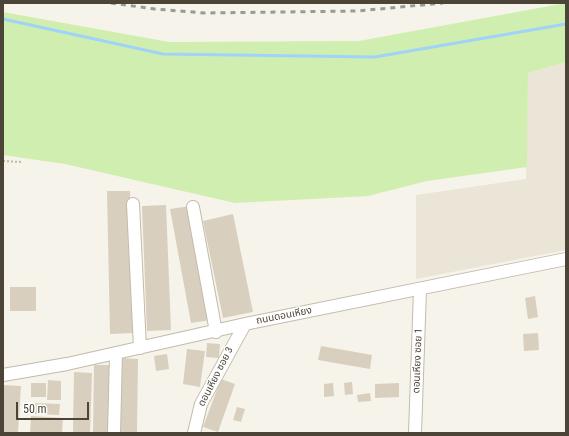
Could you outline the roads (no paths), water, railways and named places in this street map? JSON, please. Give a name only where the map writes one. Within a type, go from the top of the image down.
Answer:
[{"type":"street","points":[[133,204],[140,348]]},
{"type":"street","points":[[193,208],[216,332]]},
{"type":"street","name":"ถนนดอนเหียง","points":[[3,375],[116,354],[216,332],[245,324],[420,290],[566,259]]},
{"type":"street","name":"ดอนเหียง ซอย 1","points":[[415,433],[420,290]]},
{"type":"street","name":"ดอนเหียง ซอย 3","points":[[194,433],[201,404],[245,324]]},
{"type":"street","points":[[114,433],[116,354]]},
{"type":"waterway","points":[[3,19],[163,54],[375,57],[566,24]]},
{"type":"railway","points":[[111,3],[155,9],[205,13],[358,11],[443,3]]}]
